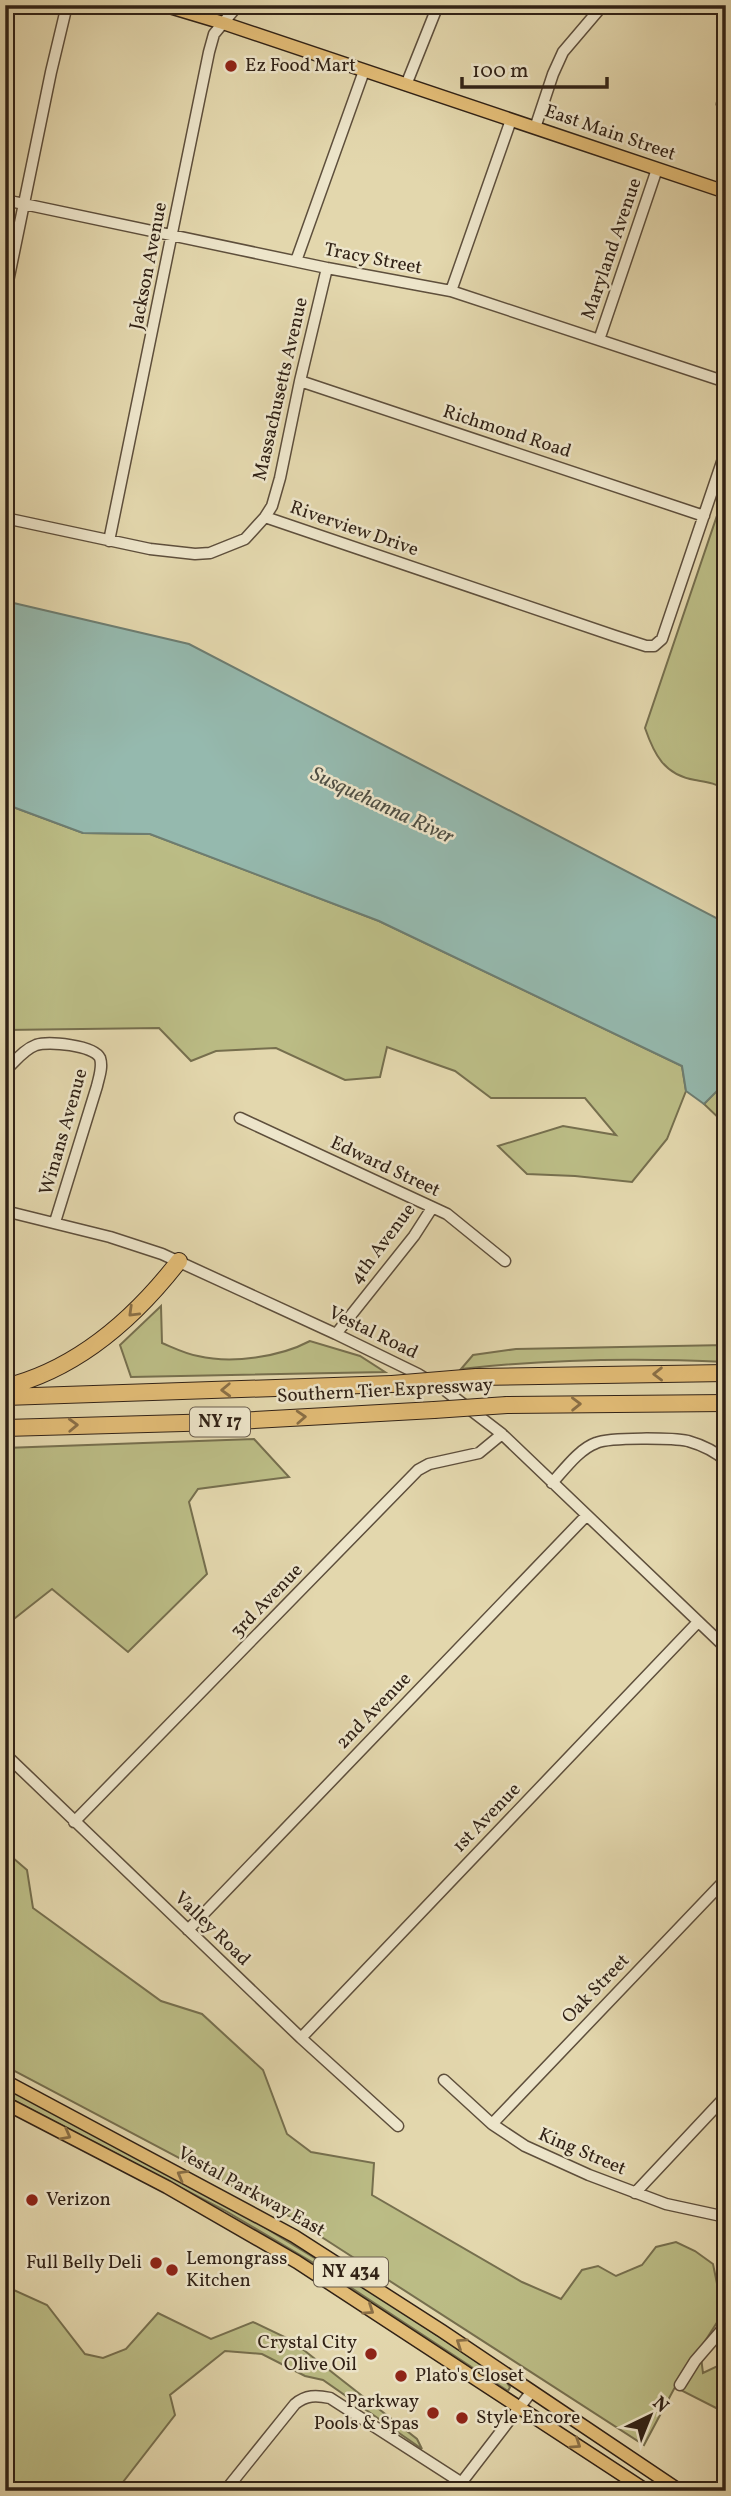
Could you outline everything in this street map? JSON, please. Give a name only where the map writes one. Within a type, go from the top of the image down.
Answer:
[{"type":"highway","points":[[5,1387],[48,1373],[90,1350],[134,1312],[178,1261]]},
{"type":"highway","name":"Southern Tier Expressway","points":[[5,1397],[393,1384],[476,1377],[726,1373]]},
{"type":"highway","name":"Southern Tier Expressway","points":[[5,1428],[219,1422],[507,1405],[726,1403]]},
{"type":"main road","name":"East Main Street","points":[[163,5],[726,192]]},
{"type":"main road","name":"Vestal Parkway East","points":[[5,2081],[294,2236],[443,2331],[680,2491]]},
{"type":"main road","name":"Vestal Parkway East","points":[[5,2103],[167,2187],[297,2262],[647,2491]]},
{"type":"street","points":[[5,296],[67,5]]},
{"type":"street","name":"Jackson Avenue","points":[[109,541],[209,52],[214,34],[238,5]]},
{"type":"street","points":[[406,85],[438,5]]},
{"type":"street","points":[[535,128],[553,74],[564,52],[603,5]]},
{"type":"street","points":[[296,261],[364,71]]},
{"type":"street","points":[[451,291],[512,120]]},
{"type":"street","name":"Maryland Avenue","points":[[599,340],[657,169]]},
{"type":"street","name":"Tracy Street","points":[[5,200],[327,268],[451,291],[726,382]]},
{"type":"street","name":"Massachusetts Avenue","points":[[265,517],[272,506],[280,478],[327,268]]},
{"type":"street","name":"Richmond Road","points":[[300,381],[704,516]]},
{"type":"street","points":[[704,516],[726,450]]},
{"type":"street","name":"Riverview Drive","points":[[5,518],[150,550],[210,553],[245,539],[265,517],[615,636],[654,646],[662,639],[704,516]]},
{"type":"street","name":"Winans Avenue","points":[[9,1067],[35,1046],[75,1046],[95,1052],[100,1057],[97,1086],[55,1222]]},
{"type":"street","name":"Edward Street","points":[[240,1118],[447,1214],[505,1261]]},
{"type":"street","name":"4th Avenue","points":[[336,1334],[414,1236],[432,1208]]},
{"type":"street","name":"Vestal Road","points":[[5,1211],[134,1244],[178,1261],[336,1334],[437,1385],[502,1434],[726,1648]]},
{"type":"street","name":"3rd Avenue","points":[[74,1822],[418,1470],[429,1464],[479,1453],[502,1434]]},
{"type":"street","points":[[552,1483],[584,1450],[609,1440],[686,1441],[709,1448],[726,1461]]},
{"type":"street","name":"2nd Avenue","points":[[188,1930],[586,1516]]},
{"type":"street","name":"1st Avenue","points":[[301,2038],[698,1622]]},
{"type":"street","name":"Valley Road","points":[[5,1754],[301,2038],[398,2126]]},
{"type":"street","name":"Oak Street","points":[[492,2124],[726,1879]]},
{"type":"street","name":"King Street","points":[[444,2080],[492,2124],[524,2146],[666,2204],[726,2217]]},
{"type":"street","points":[[635,2193],[726,2096]]},
{"type":"street","points":[[680,2385],[695,2361],[726,2325]]},
{"type":"street","points":[[225,2491],[295,2404],[303,2397],[319,2395],[330,2398],[458,2487],[532,2391]]},
{"type":"green space","points":[[726,489],[726,790],[711,783],[684,777],[668,768],[657,755],[645,728]]},
{"type":"green space","points":[[5,804],[83,833],[150,834],[379,921],[682,1066],[686,1091],[667,1139],[632,1182],[527,1174],[498,1146],[563,1126],[616,1135],[585,1098],[491,1098],[455,1071],[387,1047],[380,1077],[345,1080],[276,1048],[216,1051],[191,1061],[159,1028],[5,1030]]},
{"type":"green space","points":[[722,1085],[726,1088],[726,1125],[704,1104]]},
{"type":"green space","points":[[161,1306],[162,1343],[189,1354],[226,1359],[256,1358],[298,1347],[310,1341],[360,1356],[385,1372],[131,1377],[120,1345]]},
{"type":"green space","points":[[726,1345],[726,1362],[594,1360],[461,1369],[473,1355],[516,1349]]},
{"type":"green space","points":[[254,1439],[289,1477],[198,1489],[189,1502],[207,1574],[128,1652],[52,1589],[5,1626],[5,1448]]},
{"type":"green space","points":[[5,1851],[27,1870],[33,1908],[161,2001],[202,2014],[263,2070],[287,2134],[311,2152],[374,2163],[372,2195],[522,2282],[561,2299],[582,2270],[598,2266],[616,2276],[642,2265],[656,2247],[676,2242],[713,2264],[723,2313],[700,2349],[703,2373],[726,2362],[726,2413],[675,2387],[644,2445],[289,2216],[5,2066]]},
{"type":"green space","points":[[5,2087],[246,2216],[380,2298],[504,2379],[510,2387],[508,2391],[312,2262],[224,2210],[5,2096]]},
{"type":"green space","points":[[5,2286],[47,2305],[85,2354],[103,2358],[126,2349],[158,2313],[211,2339],[253,2322],[291,2340],[417,2439],[422,2449],[323,2380],[305,2376],[262,2354],[225,2351],[170,2395],[175,2415],[116,2491],[5,2491]]},
{"type":"water","name":"Susquehanna River","points":[[5,601],[189,644],[726,923],[726,1088],[722,1086],[704,1104],[686,1091],[682,1066],[379,921],[150,834],[83,833],[5,804]]},
{"type":"place","name":"Ez Food Mart","points":[[231,66]]},
{"type":"place","name":"Verizon","points":[[32,2200]]},
{"type":"place","name":"Full Belly Deli","points":[[156,2263]]},
{"type":"place","name":"Lemongrass Kitchen","points":[[172,2270]]},
{"type":"place","name":"Crystal City Olive Oil","points":[[371,2354]]},
{"type":"place","name":"Plato's Closet","points":[[401,2376]]},
{"type":"place","name":"Parkway Pools & Spas","points":[[433,2413]]},
{"type":"place","name":"Style Encore","points":[[462,2418]]}]
